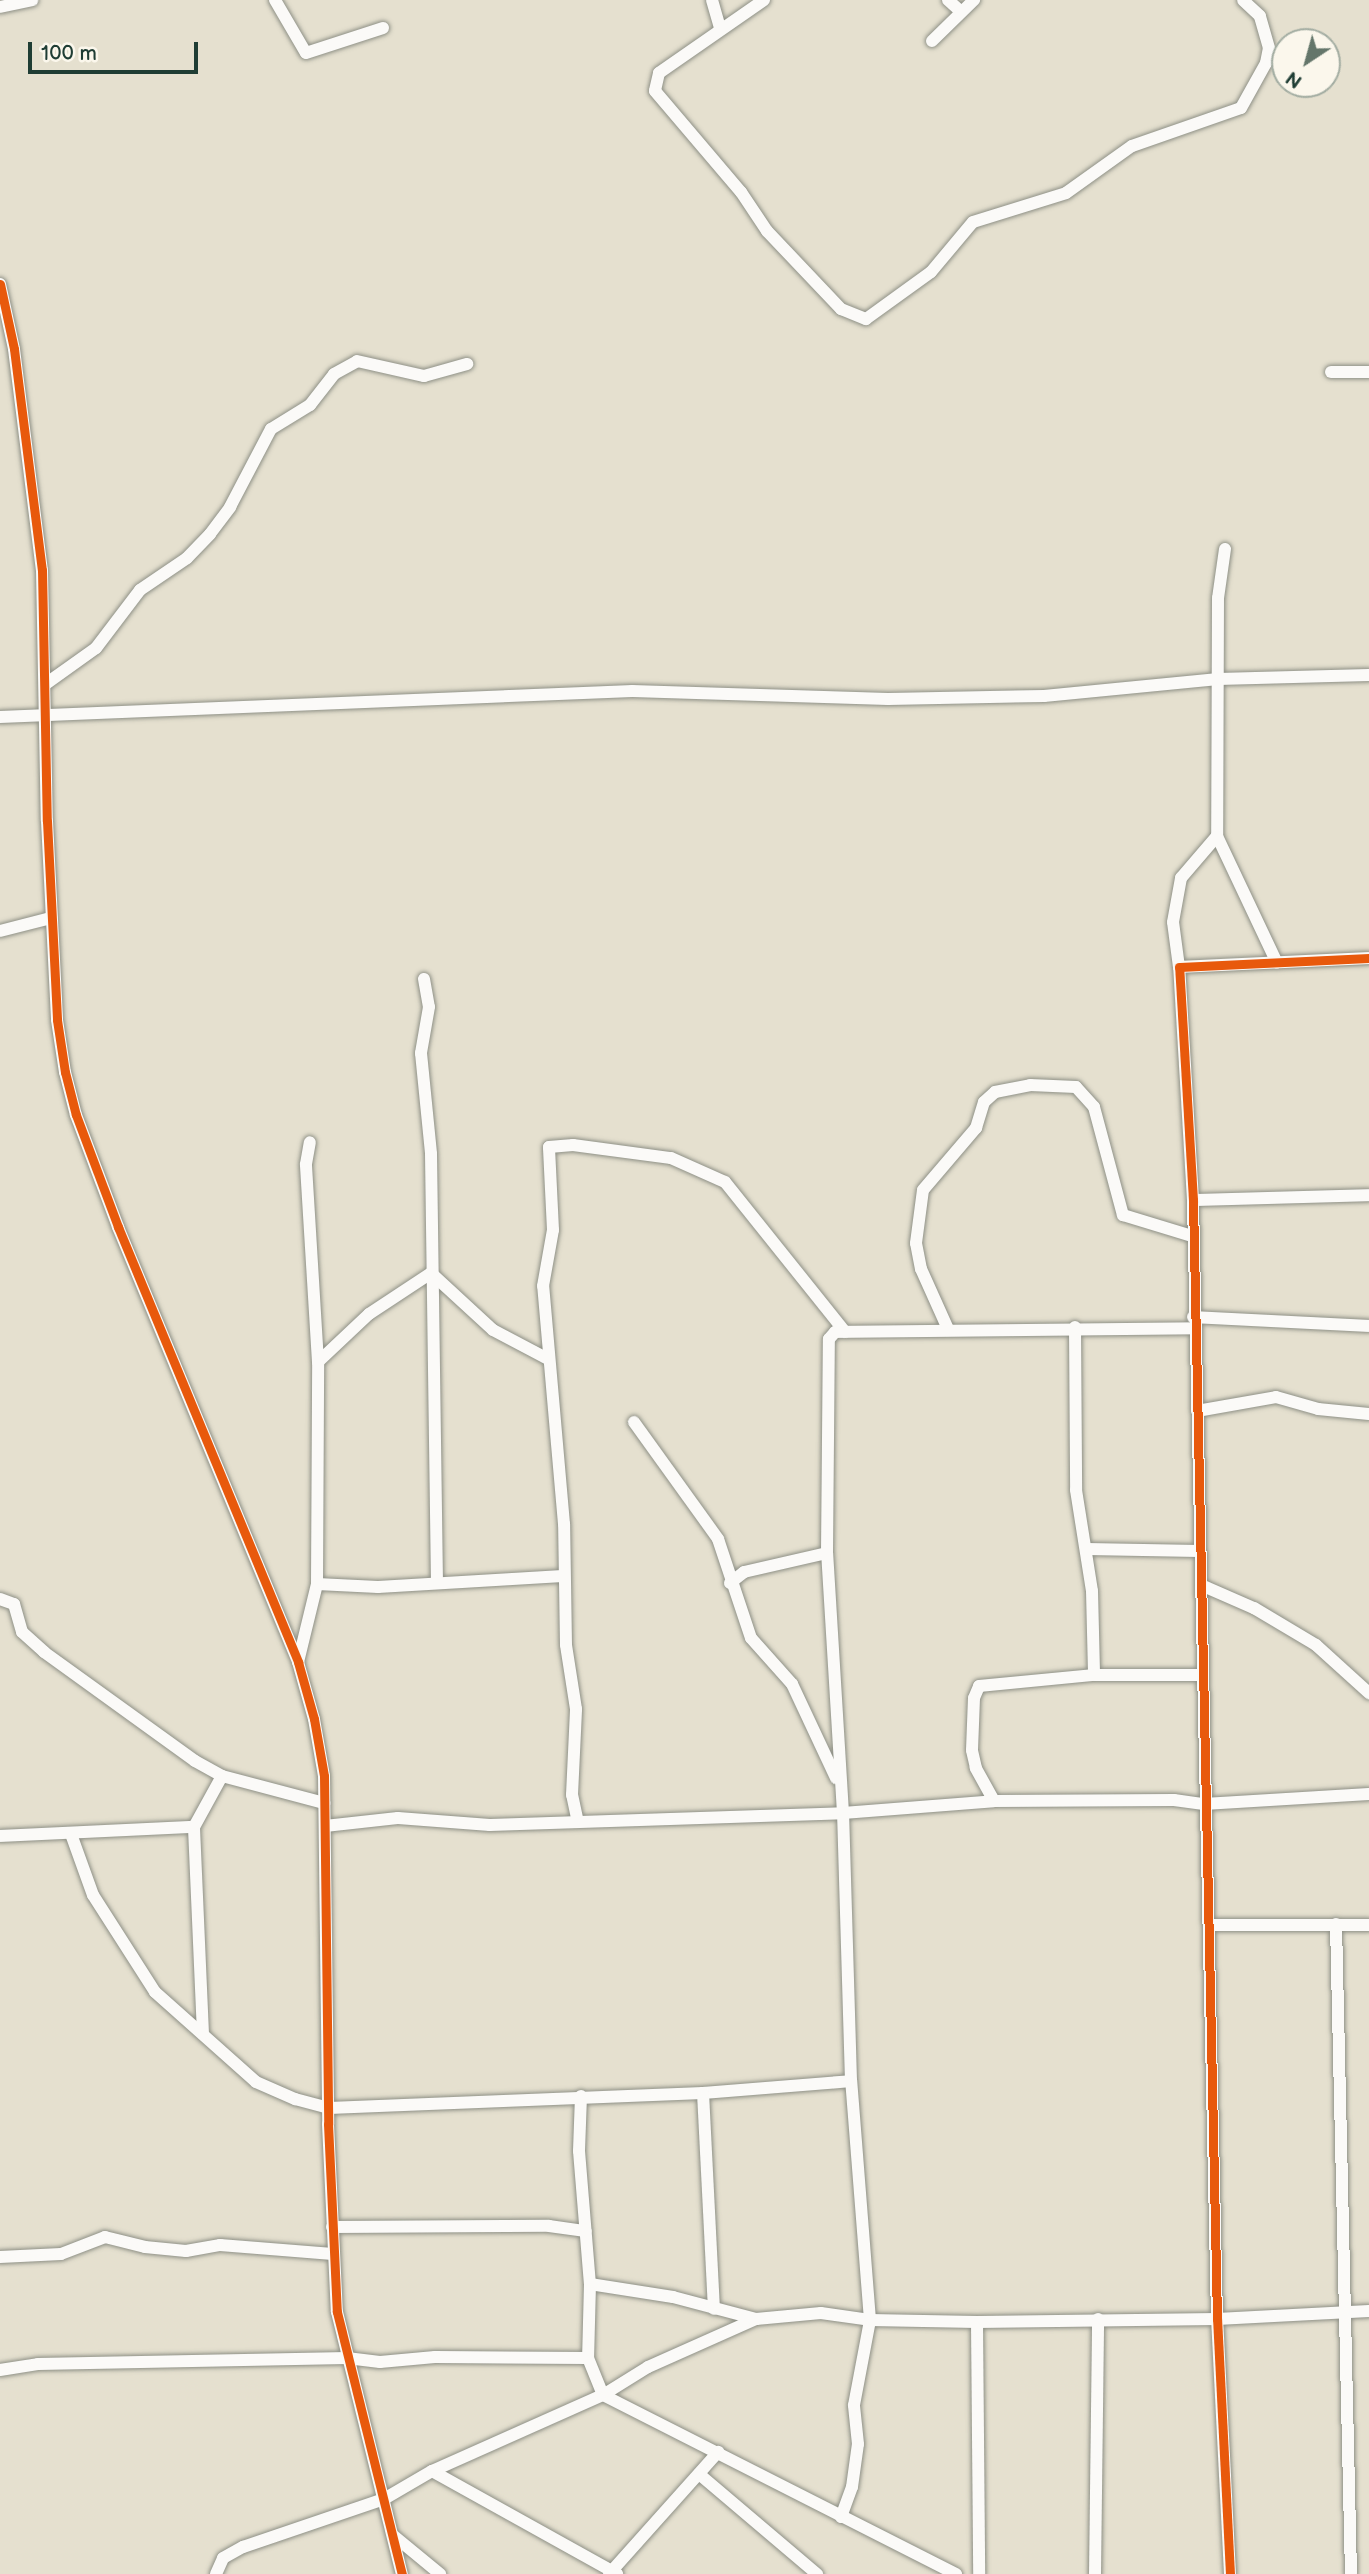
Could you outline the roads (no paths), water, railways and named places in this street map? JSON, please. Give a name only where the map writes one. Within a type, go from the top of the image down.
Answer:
[{"type":"street","points":[[0,7],[32,0]]},
{"type":"street","points":[[275,0],[306,53],[383,28]]},
{"type":"street","points":[[712,0],[720,27]]},
{"type":"street","points":[[764,0],[720,27],[659,73],[655,91],[741,192],[767,231],[841,309],[866,319],[931,272],[973,222],[1066,193],[1132,146],[1241,108],[1266,63],[1269,48],[1260,16],[1243,0]]},
{"type":"street","points":[[948,0],[959,10]]},
{"type":"street","points":[[932,41],[959,10],[974,0]]},
{"type":"street","points":[[0,284],[14,349],[40,556],[47,683],[44,715],[57,1020],[76,1115],[298,1662],[316,1730],[325,1826],[329,2108],[337,2312],[402,2574]]},
{"type":"street","points":[[47,683],[96,648],[140,590],[187,558],[211,534],[230,507],[271,429],[310,405],[334,374],[357,361],[424,376],[467,364]]},
{"type":"street","points":[[1331,372],[1369,372]]},
{"type":"street","points":[[1225,550],[1218,598],[1217,836],[1277,962]]},
{"type":"street","points":[[0,717],[632,691],[861,698],[1044,696],[1218,679],[1369,675]]},
{"type":"street","points":[[1217,836],[1181,878],[1173,922],[1179,967],[1193,1200],[1193,1322],[1198,1411],[1204,1804],[1212,1925],[1217,2319],[1230,2574]]},
{"type":"street","points":[[0,931],[51,918]]},
{"type":"street","points":[[1179,967],[1369,958]]},
{"type":"street","points":[[424,979],[429,1007],[421,1053],[431,1154],[430,1273],[438,1459],[437,1581]]},
{"type":"street","points":[[948,1329],[921,1269],[916,1243],[923,1190],[976,1128],[984,1102],[995,1092],[1030,1085],[1076,1087],[1094,1107],[1123,1215],[1192,1236]]},
{"type":"street","points":[[298,1662],[317,1584],[318,1362],[306,1164],[310,1142]]},
{"type":"street","points":[[577,1818],[572,1795],[577,1721],[563,1576],[561,1490],[546,1357],[543,1286],[553,1230],[549,1147],[573,1144],[671,1158],[725,1182],[845,1332]]},
{"type":"street","points":[[1193,1200],[1369,1195]]},
{"type":"street","points":[[430,1273],[493,1329],[546,1357]]},
{"type":"street","points":[[318,1362],[369,1314],[430,1273]]},
{"type":"street","points":[[841,2517],[852,2487],[858,2444],[854,2405],[870,2320],[851,2081],[844,1813],[827,1553],[829,1339],[835,1332],[1193,1322],[1369,1326]]},
{"type":"street","points":[[1075,1327],[1076,1490],[1087,1549],[1094,1675]]},
{"type":"street","points":[[1198,1411],[1276,1397],[1318,1409],[1369,1414]]},
{"type":"street","points":[[634,1422],[718,1539],[730,1583],[751,1638],[792,1684],[841,1788]]},
{"type":"street","points":[[1087,1549],[1199,1551]]},
{"type":"street","points":[[730,1583],[744,1572],[827,1553]]},
{"type":"street","points":[[317,1584],[378,1587],[437,1581],[563,1576]]},
{"type":"street","points":[[1201,1585],[1254,1608],[1316,1645],[1369,1693]]},
{"type":"street","points":[[0,1599],[14,1604],[23,1632],[71,1674],[222,1776],[324,1803]]},
{"type":"street","points":[[994,1801],[976,1768],[972,1750],[974,1698],[979,1686],[1094,1675],[1201,1675]]},
{"type":"street","points":[[203,2034],[194,1827],[222,1776]]},
{"type":"street","points":[[325,1826],[398,1818],[490,1825],[577,1818],[844,1813],[994,1801],[1174,1800],[1204,1804],[1369,1794]]},
{"type":"street","points":[[0,1836],[194,1827]]},
{"type":"street","points":[[71,1834],[93,1895],[135,1966],[175,2012],[256,2082],[329,2108],[703,2093],[851,2081]]},
{"type":"street","points":[[1336,1924],[1351,2574]]},
{"type":"street","points":[[1212,1925],[1369,1925]]},
{"type":"street","points":[[703,2093],[714,2309]]},
{"type":"street","points":[[581,2096],[579,2151],[590,2284],[588,2358],[603,2395],[956,2574]]},
{"type":"street","points":[[332,2227],[549,2225],[586,2231]]},
{"type":"street","points":[[0,2257],[61,2254],[105,2237],[145,2247],[186,2251],[220,2245],[334,2254]]},
{"type":"street","points":[[590,2284],[673,2297],[756,2319],[821,2314],[870,2320],[977,2322],[1217,2319],[1369,2311]]},
{"type":"street","points":[[216,2574],[223,2558],[243,2547],[384,2499],[432,2471],[603,2395],[648,2367],[756,2319]]},
{"type":"street","points":[[1096,2574],[1098,2319]]},
{"type":"street","points":[[977,2322],[979,2574]]},
{"type":"street","points":[[0,2370],[38,2364],[347,2358],[380,2361],[435,2357],[588,2358]]},
{"type":"street","points":[[432,2471],[613,2573],[718,2452]]},
{"type":"street","points":[[699,2474],[817,2574]]},
{"type":"street","points":[[394,2536],[440,2574]]}]
